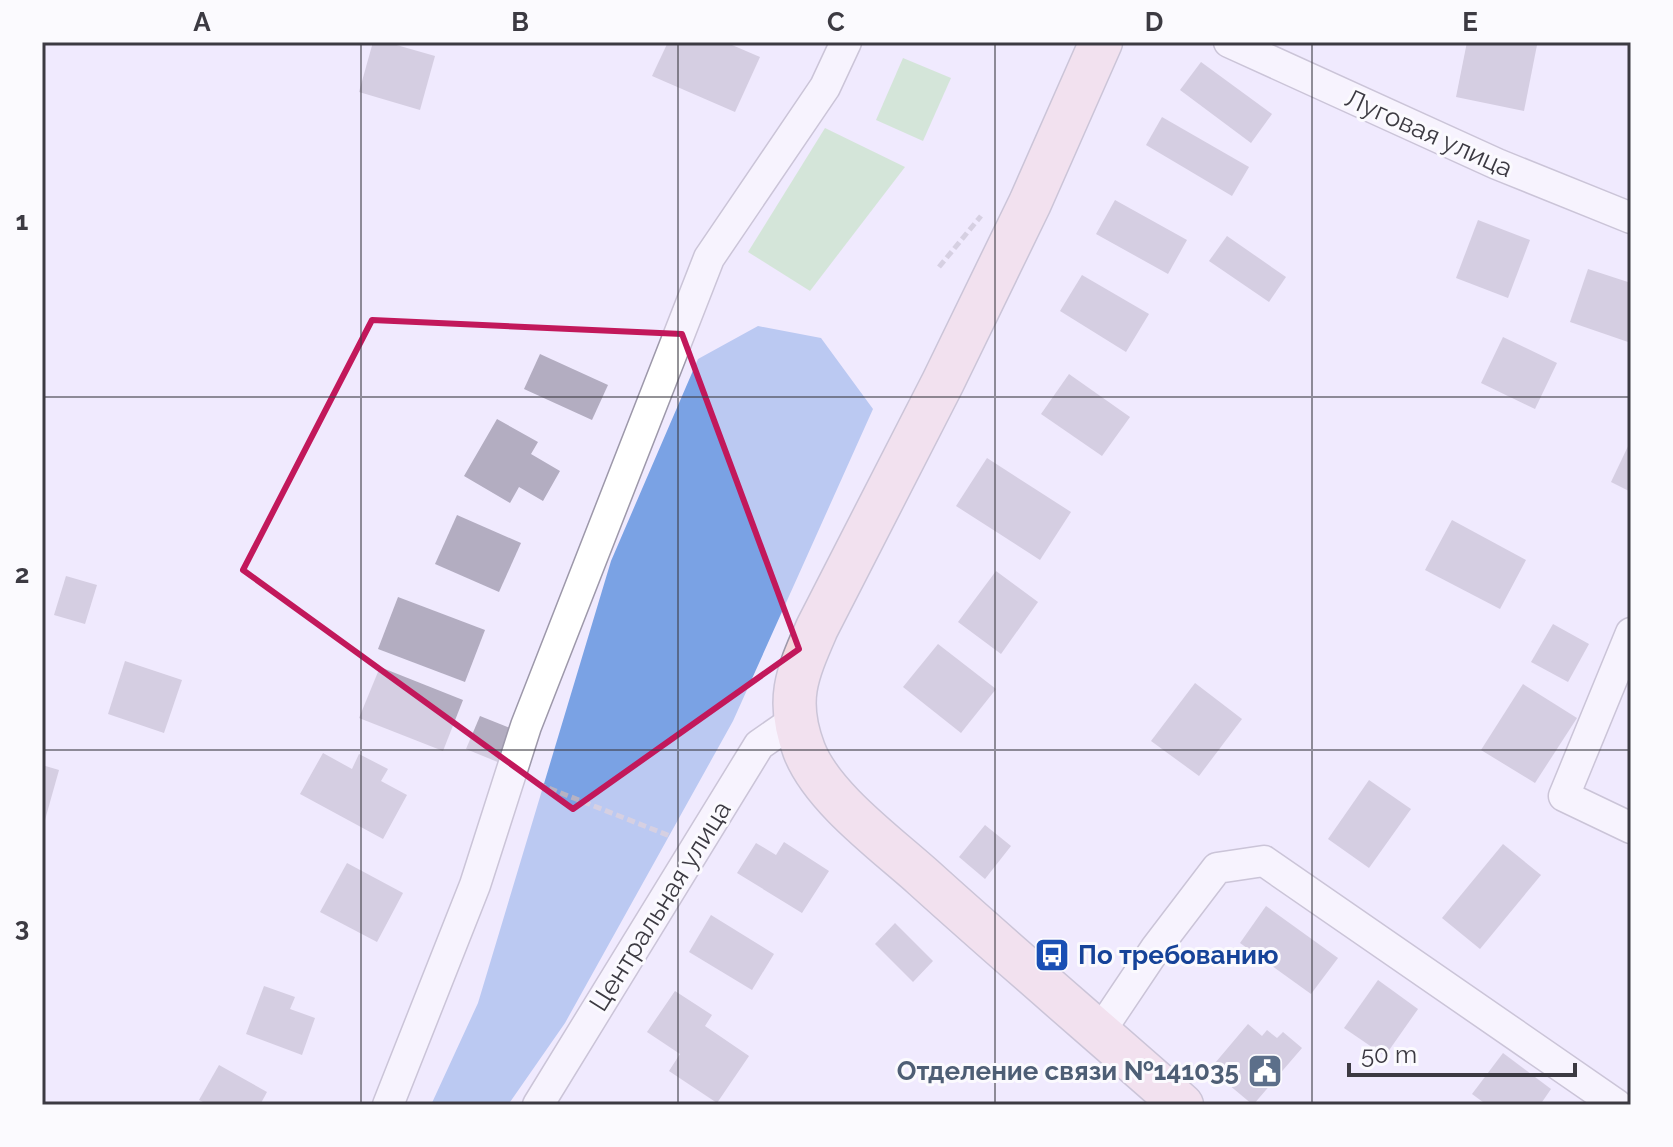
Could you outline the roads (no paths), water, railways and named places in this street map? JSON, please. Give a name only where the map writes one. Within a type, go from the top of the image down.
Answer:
[{"type":"street","points":[[388,1105],[475,885],[526,726],[709,258],[825,87],[846,42]]},
{"type":"street","points":[[1101,42],[1030,203],[943,382],[817,628],[801,665],[793,703],[805,752],[816,774],[837,799],[1182,1105]]},
{"type":"street","name":"Луговая улица","points":[[1229,42],[1497,164],[1631,218]]},
{"type":"street","points":[[1631,633],[1564,796],[1631,828]]},
{"type":"street","name":"Центральная улица","points":[[538,1105],[759,745],[795,720]]},
{"type":"street","points":[[1099,1033],[1156,948],[1217,868],[1264,861],[1617,1105]]},
{"type":"water","points":[[758,326],[821,338],[873,409],[733,721],[565,1023],[508,1105],[431,1105],[478,1003],[611,561],[698,359]]},
{"type":"place","name":"По требованию","points":[[1052,955]]},
{"type":"place","name":"Отделение связи №141035","points":[[1265,1071]]}]
